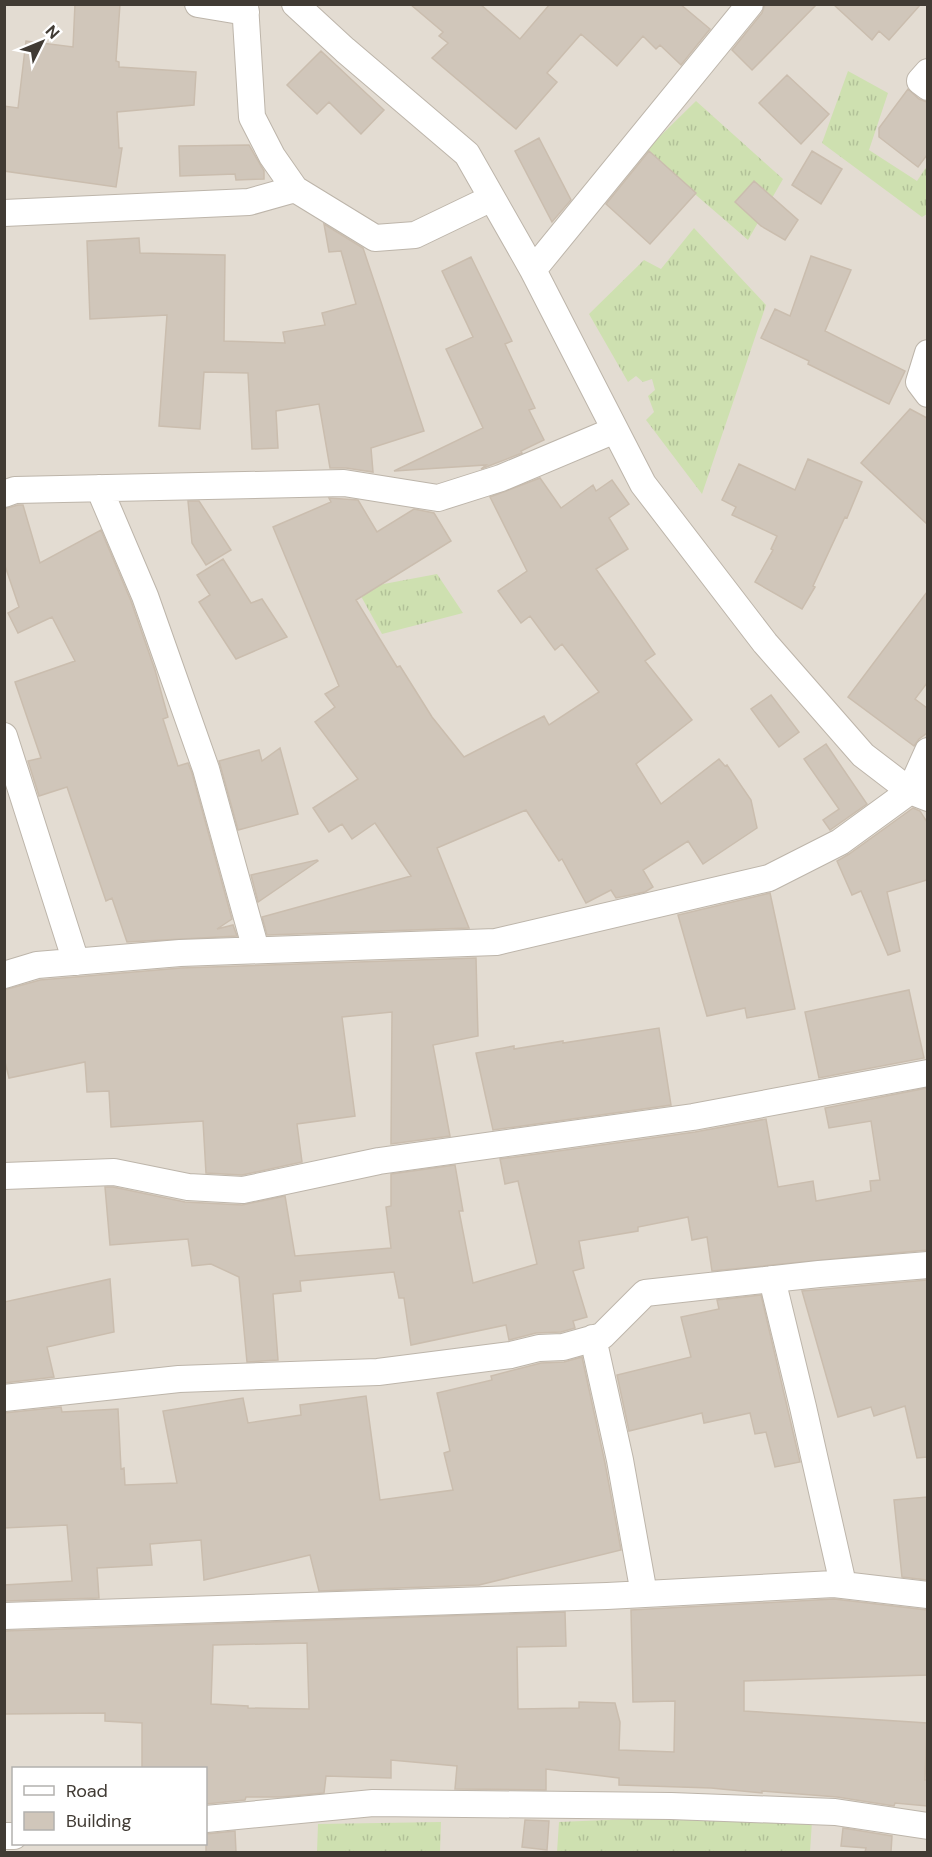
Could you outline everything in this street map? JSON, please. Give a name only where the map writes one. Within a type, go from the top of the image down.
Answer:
[{"type":"street","points":[[198,4],[246,8],[252,117],[272,156],[295,189],[375,238],[415,235],[492,198]]},
{"type":"street","points":[[295,4],[345,50],[467,154],[533,270],[643,484],[765,643],[863,755],[919,794]]},
{"type":"street","points":[[533,270],[750,4]]},
{"type":"street","points":[[927,72],[920,81],[927,87]]},
{"type":"street","points":[[4,213],[249,202],[295,189]]},
{"type":"street","points":[[927,353],[919,382],[927,394]]},
{"type":"street","points":[[4,494],[15,490],[344,483],[438,498],[501,478],[615,430]]},
{"type":"street","points":[[99,488],[145,596],[206,768],[256,950]]},
{"type":"street","points":[[4,736],[76,962]]},
{"type":"street","points":[[4,975],[38,965],[180,953],[496,942],[769,878],[840,842],[919,794],[927,751]]},
{"type":"street","points":[[4,1176],[114,1172],[188,1187],[243,1190],[379,1161],[693,1117],[927,1073]]},
{"type":"street","points":[[4,1398],[179,1379],[378,1372],[511,1355],[539,1348],[563,1347],[602,1336],[645,1293],[927,1265]]},
{"type":"street","points":[[772,1279],[804,1407],[843,1584]]},
{"type":"street","points":[[593,1338],[622,1470],[644,1594]]},
{"type":"street","points":[[4,1616],[644,1594],[843,1584],[927,1595]]},
{"type":"street","points":[[207,1819],[373,1803],[659,1806],[835,1812],[927,1826]]},
{"type":"shaded area","points":[[5,5],[927,5],[927,1852],[5,1852]]},
{"type":"green space","points":[[848,71],[888,93],[869,150],[917,181],[927,166],[927,214],[922,217],[822,143]]},
{"type":"green space","points":[[696,101],[783,179],[748,240],[645,151]]},
{"type":"green space","points":[[694,228],[766,305],[702,494],[646,420],[654,412],[648,396],[655,390],[652,379],[643,382],[636,376],[628,382],[589,314],[644,260],[661,269]]},
{"type":"green space","points":[[437,574],[463,613],[382,634],[357,589]]},
{"type":"green space","points":[[677,1817],[812,1821],[810,1852],[557,1852],[559,1822]]},
{"type":"green space","points":[[441,1822],[440,1852],[317,1852],[318,1824]]},
{"type":"building","points":[[75,4],[120,4],[116,61],[119,62],[119,67],[196,72],[194,105],[117,112],[119,148],[122,148],[116,187],[4,171],[4,106],[18,108],[26,41],[73,47]]},
{"type":"building","points":[[410,4],[480,4],[520,39],[550,4],[680,4],[710,29],[681,65],[660,45],[656,49],[643,36],[617,66],[581,34],[547,73],[557,82],[516,129],[432,58],[448,43],[439,36],[443,32]]},
{"type":"building","points":[[765,4],[817,4],[752,70],[732,50],[762,13]]},
{"type":"building","points":[[833,4],[921,4],[889,40],[879,31],[872,40]]},
{"type":"building","points":[[321,51],[384,110],[361,134],[329,102],[317,114],[287,85]]},
{"type":"building","points":[[787,75],[829,114],[801,144],[759,103]]},
{"type":"building","points":[[908,89],[919,99],[927,102],[927,155],[918,167],[879,137],[879,128]]},
{"type":"building","points":[[539,138],[571,200],[552,222],[515,151]]},
{"type":"building","points":[[249,145],[264,171],[264,179],[236,180],[235,174],[180,176],[179,146]]},
{"type":"building","points":[[649,151],[696,193],[650,244],[606,204]]},
{"type":"building","points":[[812,151],[842,169],[821,204],[792,185]]},
{"type":"building","points":[[754,181],[798,220],[785,240],[761,226],[735,202]]},
{"type":"building","points":[[324,224],[363,248],[424,431],[371,448],[373,472],[330,468],[319,404],[276,411],[278,448],[252,449],[248,373],[204,372],[200,429],[159,426],[167,315],[90,319],[87,241],[139,238],[140,253],[225,255],[224,341],[285,343],[283,332],[325,325],[322,313],[356,304],[341,251],[329,252]]},
{"type":"building","points":[[811,256],[851,270],[825,331],[905,371],[889,404],[761,338],[775,309],[790,316]]},
{"type":"building","points":[[471,257],[512,341],[505,344],[535,408],[529,410],[544,440],[521,451],[522,453],[481,469],[486,465],[394,471],[483,428],[446,349],[473,337],[442,271]]},
{"type":"building","points":[[910,409],[927,418],[927,524],[861,463]]},
{"type":"building","points":[[808,459],[862,482],[813,586],[815,587],[802,609],[755,582],[773,550],[771,549],[777,536],[732,515],[736,507],[722,500],[739,464],[795,490]]},
{"type":"building","points":[[540,478],[561,508],[593,485],[596,491],[612,480],[629,504],[609,518],[628,549],[596,569],[655,654],[645,661],[692,720],[636,764],[661,804],[719,759],[725,766],[727,765],[751,800],[757,828],[703,864],[688,841],[643,870],[653,887],[645,892],[616,898],[611,890],[586,903],[562,859],[559,861],[526,810],[437,848],[469,928],[267,935],[262,917],[411,876],[375,823],[352,839],[342,824],[329,832],[313,808],[358,779],[315,722],[335,707],[325,694],[339,686],[273,527],[331,502],[329,498],[358,500],[377,532],[414,509],[434,513],[451,541],[356,600],[397,667],[400,666],[432,717],[464,757],[544,716],[549,725],[599,692],[562,644],[555,650],[530,616],[521,623],[498,591],[527,571],[490,497]]},
{"type":"building","points":[[188,501],[199,501],[231,550],[206,565],[192,543]]},
{"type":"building","points":[[23,505],[40,563],[101,530],[131,601],[155,670],[168,717],[163,719],[178,766],[188,763],[192,773],[232,919],[217,929],[233,925],[237,936],[127,942],[112,898],[106,901],[67,787],[39,796],[28,761],[41,758],[15,682],[75,661],[52,617],[18,633],[8,613],[19,607],[4,563],[4,509]]},
{"type":"building","points":[[223,559],[251,603],[262,599],[287,637],[236,659],[199,602],[210,595],[197,575]]},
{"type":"building","points":[[927,592],[927,683],[915,699],[927,708],[927,733],[914,746],[848,697]]},
{"type":"building","points":[[771,695],[799,732],[779,747],[751,709]]},
{"type":"building","points":[[826,744],[867,804],[830,830],[823,820],[839,809],[804,759]]},
{"type":"building","points":[[280,748],[298,814],[238,830],[219,761],[259,750],[262,761]]},
{"type":"building","points":[[913,808],[920,811],[927,822],[927,880],[887,892],[900,951],[888,955],[861,891],[852,895],[837,861]]},
{"type":"building","points":[[318,861],[258,902],[251,875]]},
{"type":"building","points":[[770,893],[795,1009],[747,1018],[745,1008],[707,1016],[678,915]]},
{"type":"building","points":[[476,958],[478,1036],[433,1045],[450,1136],[391,1144],[392,1012],[342,1017],[355,1116],[297,1124],[302,1162],[242,1175],[206,1173],[203,1121],[111,1127],[109,1091],[87,1092],[85,1062],[9,1078],[4,1058],[4,990],[40,980],[181,968]]},
{"type":"building","points":[[909,990],[924,1058],[819,1078],[805,1012]]},
{"type":"building","points":[[659,1028],[671,1105],[493,1130],[476,1053],[514,1046],[514,1049],[563,1041],[563,1043]]},
{"type":"building","points":[[927,1088],[927,1250],[712,1271],[707,1237],[692,1240],[688,1217],[638,1227],[638,1231],[579,1241],[584,1268],[573,1271],[587,1317],[573,1321],[575,1328],[561,1332],[536,1333],[509,1340],[506,1325],[411,1345],[404,1298],[399,1298],[394,1272],[300,1281],[301,1291],[273,1294],[278,1360],[247,1362],[239,1277],[211,1264],[192,1266],[188,1239],[110,1245],[105,1187],[185,1202],[242,1205],[285,1196],[295,1256],[391,1248],[386,1207],[391,1206],[391,1174],[455,1165],[463,1211],[459,1211],[473,1283],[537,1264],[518,1181],[505,1184],[500,1159],[695,1132],[766,1119],[778,1187],[813,1181],[816,1201],[871,1191],[870,1181],[880,1180],[871,1121],[829,1128],[825,1108]]},
{"type":"building","points":[[110,1279],[114,1332],[47,1347],[54,1377],[4,1383],[4,1302]]},
{"type":"building","points":[[927,1280],[927,1457],[917,1458],[905,1406],[874,1416],[871,1407],[838,1417],[802,1291]]},
{"type":"building","points":[[761,1295],[800,1462],[775,1467],[766,1432],[755,1434],[750,1413],[704,1423],[702,1413],[629,1431],[617,1375],[691,1357],[681,1317],[719,1309],[717,1300]]},
{"type":"building","points":[[582,1357],[621,1550],[479,1585],[319,1591],[310,1555],[204,1580],[201,1540],[150,1544],[152,1565],[97,1568],[99,1598],[4,1601],[4,1585],[72,1581],[67,1525],[4,1528],[4,1413],[61,1407],[62,1412],[118,1409],[121,1469],[124,1468],[125,1485],[177,1483],[163,1411],[243,1398],[248,1423],[301,1415],[300,1405],[366,1396],[380,1500],[453,1490],[444,1453],[450,1451],[437,1393],[492,1380],[491,1376],[541,1363],[564,1362]]},
{"type":"building","points":[[927,1497],[927,1580],[902,1577],[894,1500]]},
{"type":"building","points":[[834,1599],[927,1610],[927,1675],[744,1681],[744,1711],[927,1723],[925,1780],[927,1780],[927,1806],[895,1803],[894,1806],[837,1797],[762,1791],[762,1793],[711,1788],[619,1785],[619,1778],[546,1769],[546,1790],[455,1789],[457,1766],[391,1760],[391,1778],[326,1776],[324,1793],[246,1797],[245,1800],[207,1804],[207,1767],[142,1767],[142,1723],[105,1721],[105,1713],[4,1714],[4,1631],[565,1612],[566,1646],[517,1647],[518,1709],[579,1708],[579,1702],[615,1703],[620,1722],[619,1750],[674,1752],[675,1701],[633,1702],[631,1610]],"holes":[[[307,1643],[309,1709],[248,1708],[248,1706],[211,1704],[213,1645]]]},
{"type":"building","points":[[525,1820],[549,1821],[547,1850],[522,1847]]},
{"type":"building","points":[[843,1828],[892,1836],[891,1852],[865,1852],[866,1848],[841,1846]]},
{"type":"building","points":[[235,1831],[236,1852],[206,1852],[207,1834]]}]
